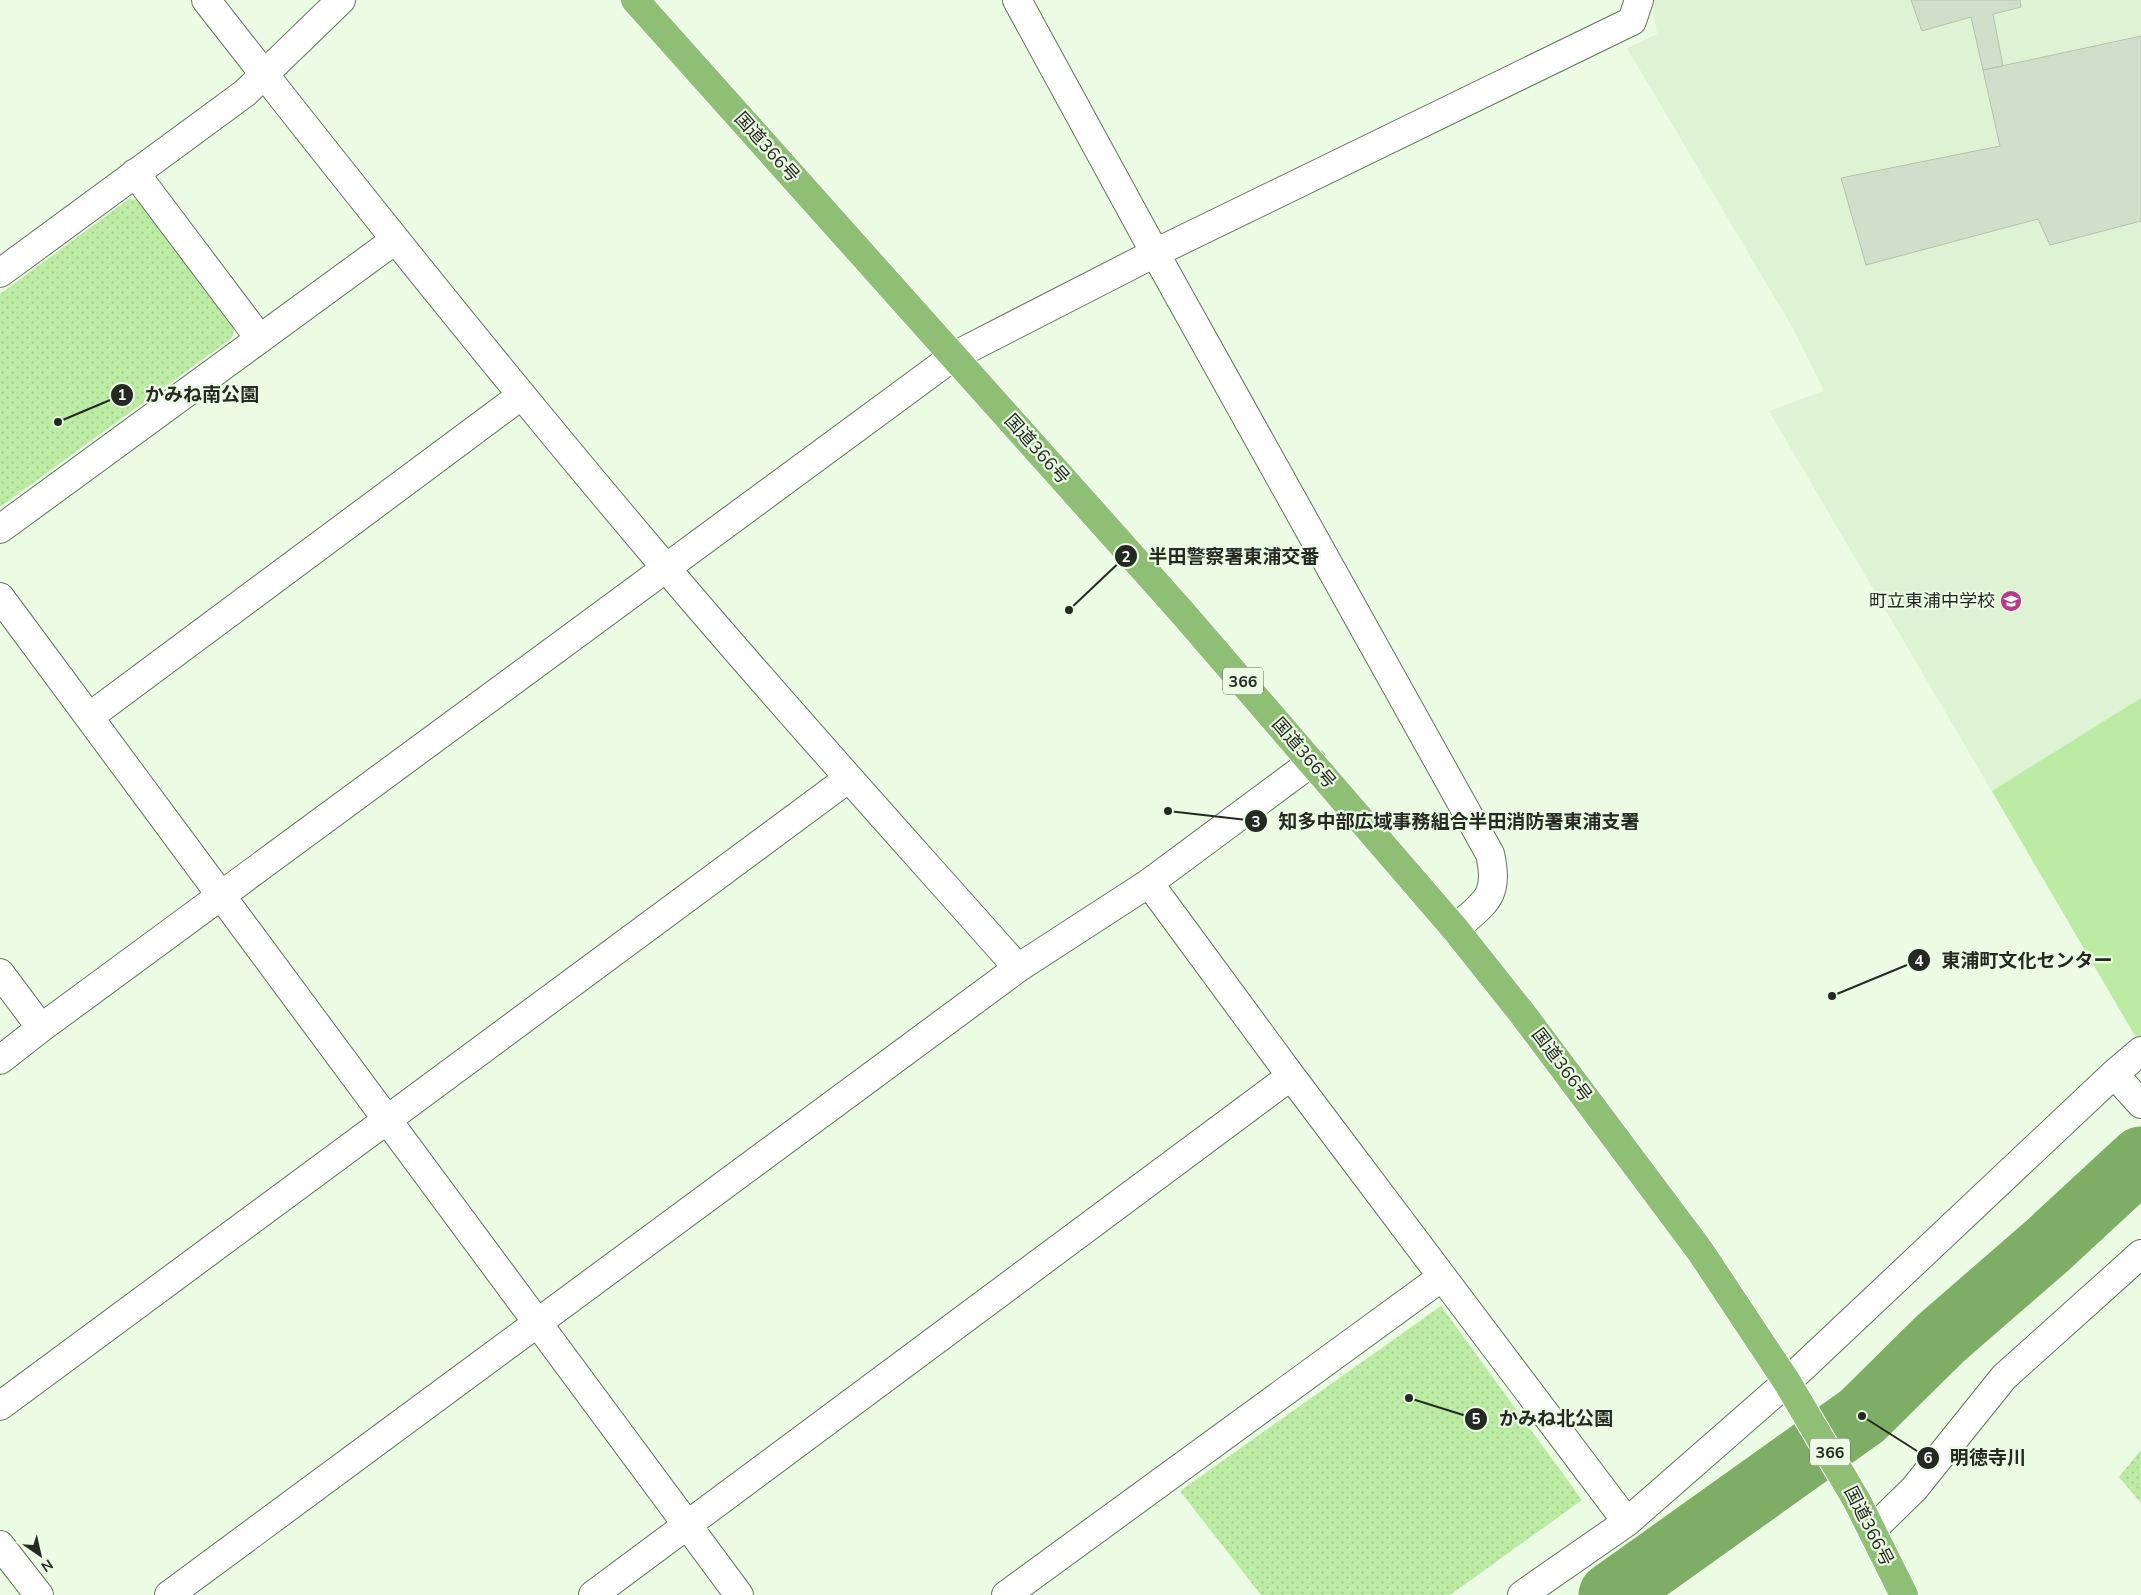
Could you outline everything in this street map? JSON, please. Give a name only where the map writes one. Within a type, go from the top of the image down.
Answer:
[{"type":"highway","name":"国道366号","points":[[635,0],[1182,610],[1455,929],[1531,1025],[1694,1243],[1794,1392],[1857,1500],[1904,1595]]},
{"type":"street","points":[[206,0],[395,240],[666,568],[1018,968]]},
{"type":"street","points":[[0,273],[244,93],[341,0]]},
{"type":"street","points":[[1017,0],[1155,253],[1490,854],[1495,875],[1493,890],[1484,903],[1455,929]]},
{"type":"street","points":[[0,1060],[221,895],[954,356],[1155,253],[1632,21],[1639,0]]},
{"type":"street","points":[[135,173],[260,339]]},
{"type":"street","points":[[0,529],[395,240]]},
{"type":"street","points":[[89,717],[522,395]]},
{"type":"street","points":[[0,597],[387,1118],[686,1526],[739,1595]]},
{"type":"street","points":[[169,1595],[1018,968],[1149,883],[1312,762]]},
{"type":"street","points":[[0,1406],[849,778]]},
{"type":"street","points":[[1149,883],[1442,1278],[1627,1522]]},
{"type":"street","points":[[0,973],[41,1028]]},
{"type":"street","points":[[1522,1595],[1627,1522],[1794,1392],[2114,1074],[2141,1052]]},
{"type":"street","points":[[2114,1074],[2141,1104]]},
{"type":"street","points":[[593,1595],[1291,1076]]},
{"type":"street","points":[[1872,1530],[1914,1489],[2004,1377],[2141,1254]]},
{"type":"street","points":[[1006,1595],[1442,1278]]},
{"type":"street","points":[[0,1545],[39,1595]]},
{"type":"shaded area","name":"町立東浦中学校","points":[[1652,0],[2141,0],[2141,1046],[1769,411],[1824,391],[1791,325],[1627,48],[1657,34]]},
{"type":"green space","points":[[129,199],[144,201],[235,325],[232,338],[0,507],[0,294]]},
{"type":"green space","points":[[2141,698],[2141,1046],[1992,791]]},
{"type":"green space","points":[[1441,1306],[1582,1500],[1450,1595],[1261,1595],[1180,1491]]},
{"type":"green space","points":[[2141,1450],[2141,1503],[2119,1477]]},
{"type":"building","points":[[1911,0],[2020,0],[2021,7],[1993,14],[2003,66],[1983,70],[1971,17],[1922,31]]},
{"type":"building","points":[[2141,36],[2141,221],[2050,245],[2038,219],[1866,265],[1841,178],[2000,146],[1983,70]]},
{"type":"waterway","points":[[1611,1595],[1862,1416],[1941,1338],[2047,1246],[2141,1159]]},
{"type":"place","name":"かみね南公園","points":[[58,422]]},
{"type":"place","name":"町立東浦中学校","points":[[2011,601]]},
{"type":"place","name":"半田警察署東浦交番","points":[[1069,610]]},
{"type":"place","name":"知多中部広域事務組合半田消防署東浦支署","points":[[1168,811]]},
{"type":"place","name":"東浦町文化センター","points":[[1832,996]]},
{"type":"place","name":"かみね北公園","points":[[1409,1398]]},
{"type":"place","name":"明徳寺川","points":[[1862,1416]]}]
